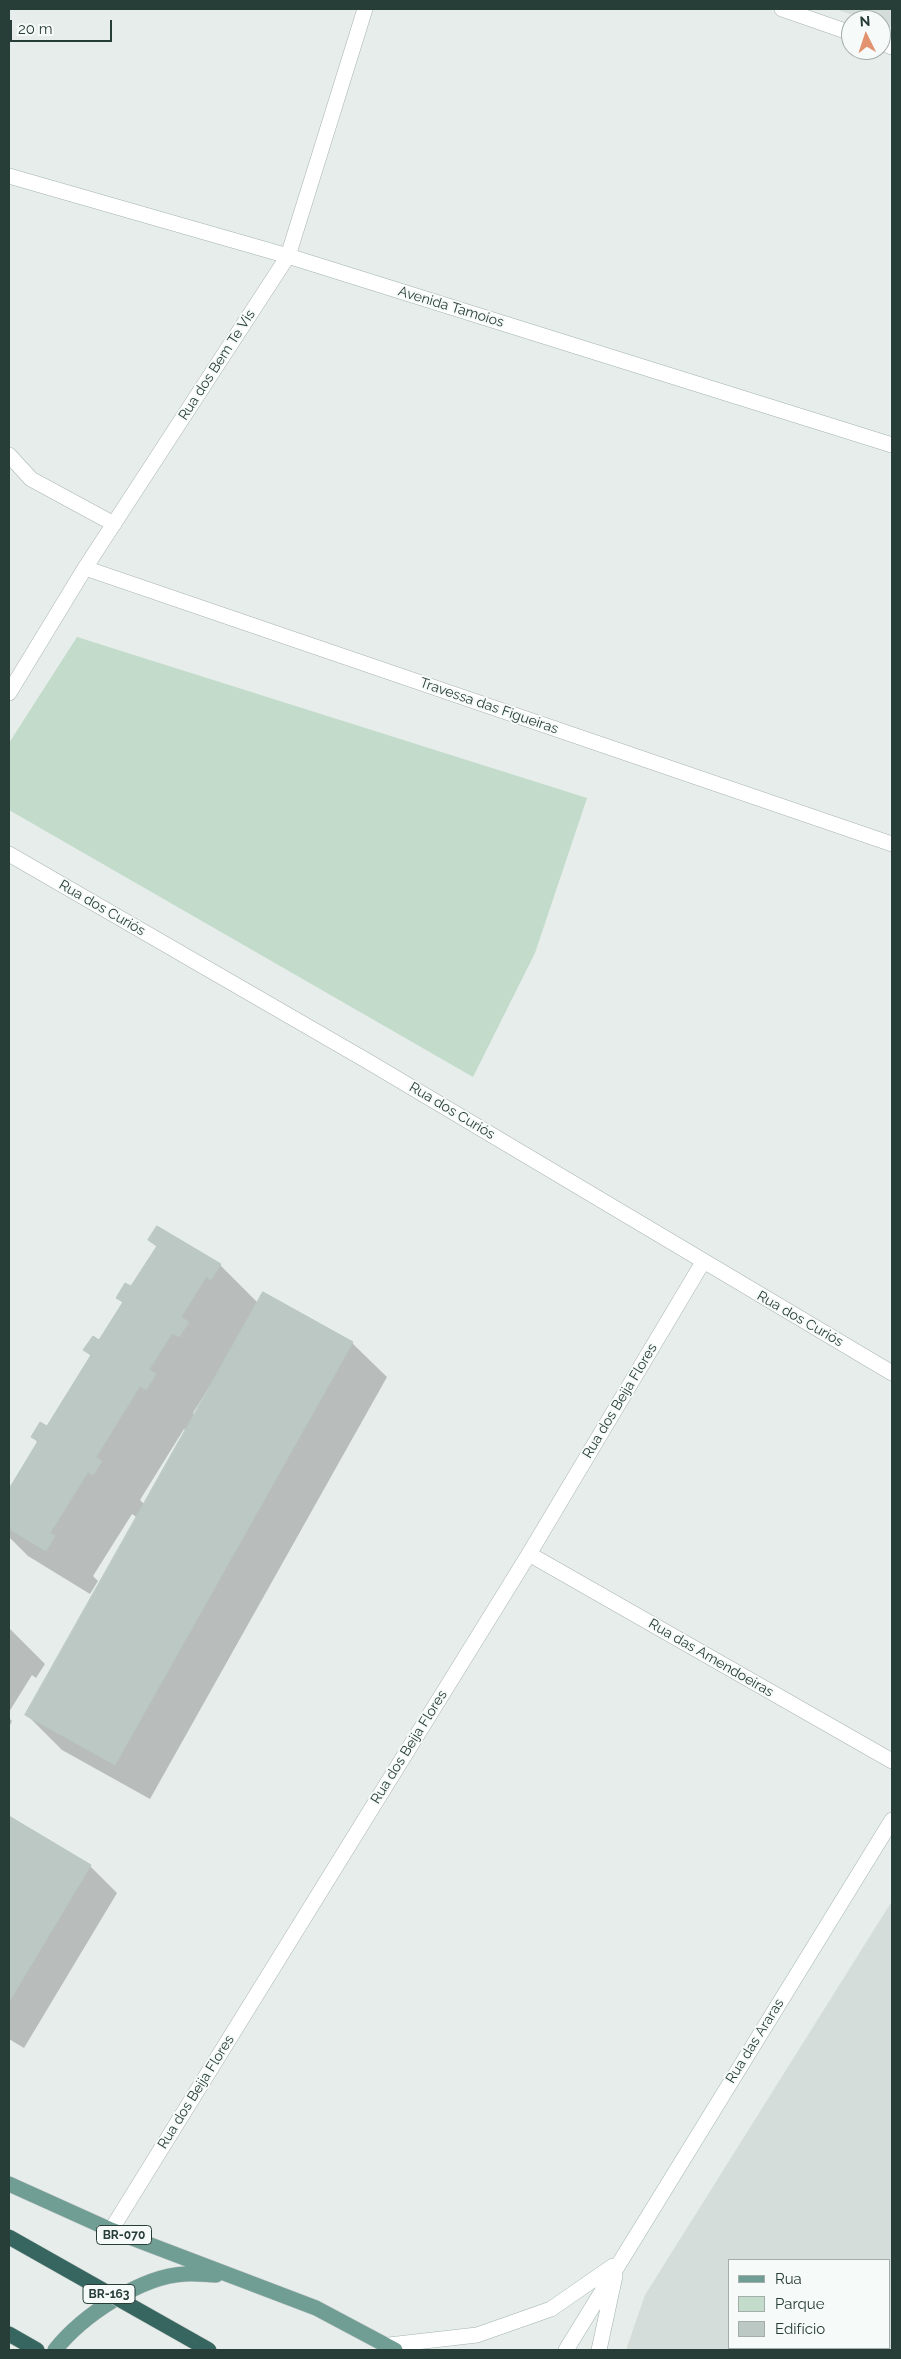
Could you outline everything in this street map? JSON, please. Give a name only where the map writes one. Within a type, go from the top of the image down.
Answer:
[{"type":"highway","name":"BR-163","points":[[9,2237],[209,2350]]},
{"type":"highway","points":[[9,2334],[37,2350]]},
{"type":"main road","name":"BR-070","points":[[9,2184],[111,2230],[316,2308],[392,2348]]},
{"type":"main road","name":"BR-070","points":[[55,2350],[86,2318],[131,2292],[161,2278],[185,2274],[216,2275],[242,2280]]},
{"type":"street","name":"Rua dos Bem Te Vis","points":[[9,693],[85,568],[288,256],[365,9]]},
{"type":"street","points":[[782,9],[841,30]]},
{"type":"street","name":"Avenida Tamoios","points":[[9,176],[288,256],[892,445]]},
{"type":"street","points":[[9,455],[31,479],[114,524]]},
{"type":"street","name":"Travessa das Figueiras","points":[[85,568],[892,844]]},
{"type":"street","name":"Rua dos Curiós","points":[[9,854],[360,1057],[892,1373]]},
{"type":"street","name":"Rua dos Beija Flores","points":[[111,2230],[529,1554],[703,1262]]},
{"type":"street","name":"Rua das Amendoeiras","points":[[529,1554],[892,1761]]},
{"type":"street","name":"Rua das Araras","points":[[566,2350],[618,2262],[892,1820]]},
{"type":"street","points":[[392,2348],[477,2334],[551,2309],[618,2262]]},
{"type":"street","points":[[599,2350],[618,2262]]},
{"type":"shaded area","points":[[835,9],[892,9],[892,27],[891,10],[841,11]]},
{"type":"shaded area","points":[[892,1901],[892,2350],[626,2350],[645,2295]]},
{"type":"green space","points":[[77,637],[587,798],[535,953],[473,1077],[9,810],[9,743]]},
{"type":"building","points":[[157,1226],[221,1264],[211,1280],[206,1277],[181,1317],[189,1322],[179,1337],[172,1333],[149,1370],[156,1374],[146,1390],[140,1386],[96,1457],[102,1461],[93,1475],[88,1472],[50,1533],[55,1536],[46,1551],[9,1529],[9,1489],[38,1441],[31,1437],[40,1422],[47,1426],[91,1355],[83,1350],[93,1336],[99,1340],[123,1302],[116,1298],[125,1283],[131,1286],[157,1246],[148,1240]]},
{"type":"building","points":[[263,1292],[353,1342],[115,1765],[25,1715]]},
{"type":"building","points":[[9,1816],[91,1865],[9,2002]]}]
